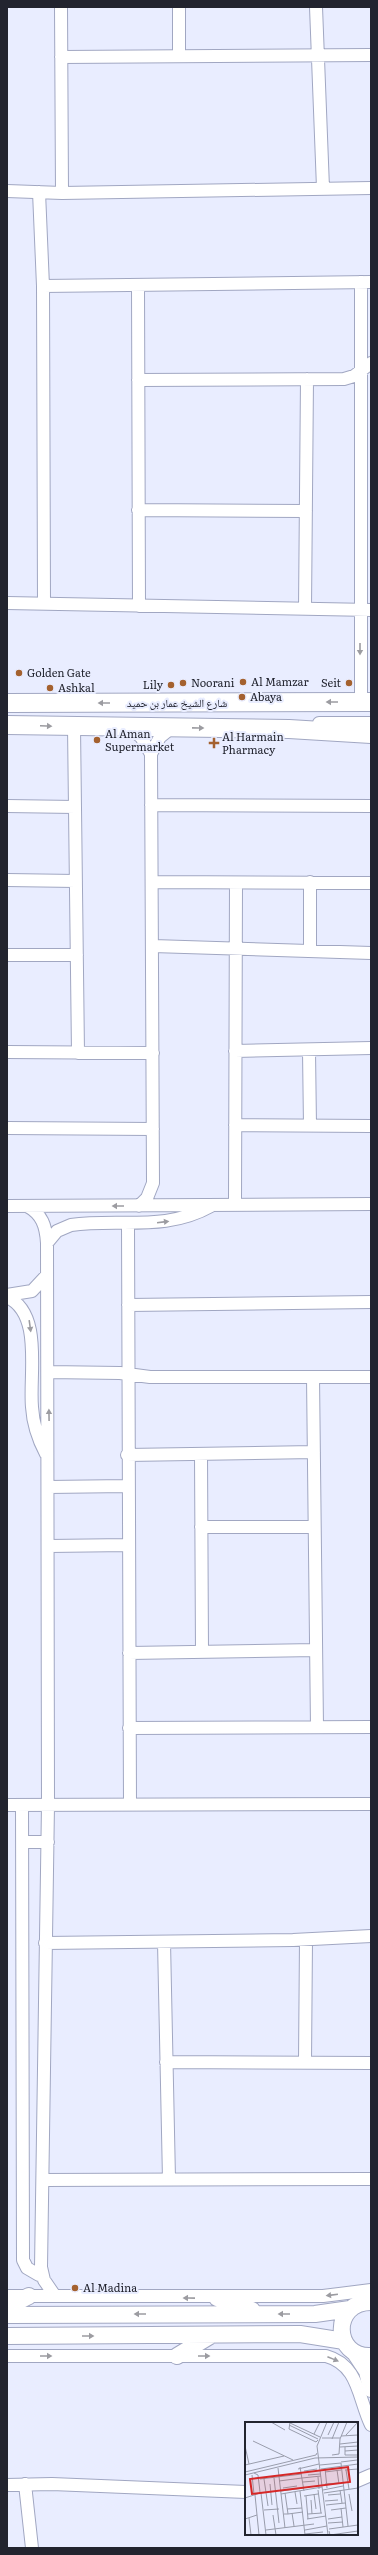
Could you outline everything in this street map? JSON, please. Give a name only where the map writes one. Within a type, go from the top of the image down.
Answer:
[{"type":"main road","name":"شارع الشيخ عمار بن حميد","points":[[7,703],[366,702]]},
{"type":"main road","points":[[7,726],[131,729],[289,729],[371,734]]},
{"type":"main road","points":[[7,2307],[29,2296]]},
{"type":"main road","points":[[217,2298],[265,2314]]},
{"type":"main road","points":[[7,2315],[315,2314],[350,2309],[357,2304],[371,2302]]},
{"type":"main road","points":[[350,2309],[341,2328],[350,2347],[364,2364],[371,2389]]},
{"type":"main road","points":[[7,2336],[212,2336],[300,2334],[350,2347],[371,2356]]},
{"type":"main road","points":[[177,2356],[212,2336]]},
{"type":"street","points":[[61,7],[62,193]]},
{"type":"street","points":[[179,7],[179,56]]},
{"type":"street","points":[[316,7],[323,188]]},
{"type":"street","points":[[61,57],[371,55]]},
{"type":"street","points":[[7,191],[62,193],[371,188]]},
{"type":"street","points":[[38,192],[43,286],[44,604]]},
{"type":"street","points":[[43,286],[366,282],[366,702]]},
{"type":"street","points":[[138,285],[138,606]]},
{"type":"street","points":[[138,380],[349,378],[366,366]]},
{"type":"street","points":[[305,609],[307,379]]},
{"type":"street","points":[[138,510],[306,511]]},
{"type":"street","points":[[7,603],[366,610]]},
{"type":"street","points":[[289,729],[313,723],[371,722]]},
{"type":"street","points":[[74,727],[78,1053]]},
{"type":"street","points":[[167,1205],[157,1196],[153,1183],[153,882],[151,754],[160,737],[171,728]]},
{"type":"street","points":[[131,729],[142,737],[151,754]]},
{"type":"street","points":[[151,805],[371,806]]},
{"type":"street","points":[[7,806],[75,807]]},
{"type":"street","points":[[7,880],[76,881]]},
{"type":"street","points":[[153,882],[371,883]]},
{"type":"street","points":[[310,882],[310,951]]},
{"type":"street","points":[[235,1204],[236,883]]},
{"type":"street","points":[[152,946],[371,953]]},
{"type":"street","points":[[7,955],[77,955]]},
{"type":"street","points":[[235,1051],[371,1048]]},
{"type":"street","points":[[309,1050],[310,1126]]},
{"type":"street","points":[[7,1052],[153,1053]]},
{"type":"street","points":[[235,1125],[371,1126]]},
{"type":"street","points":[[7,1128],[153,1129]]},
{"type":"street","points":[[139,1206],[147,1198],[153,1183]]},
{"type":"street","points":[[7,1206],[371,1204]]},
{"type":"street","points":[[47,1243],[57,1231],[70,1225],[155,1224],[179,1220],[213,1205]]},
{"type":"street","points":[[27,1206],[37,1212],[44,1222],[47,1243],[46,1276],[49,1428],[46,1454],[49,1546],[48,1842],[45,1943],[43,2180],[40,2271],[29,2296]]},
{"type":"street","points":[[128,1224],[127,1486],[130,1805]]},
{"type":"street","points":[[7,1296],[32,1291],[46,1276]]},
{"type":"street","points":[[7,1296],[20,1306],[28,1318],[33,1418],[38,1436],[46,1454]]},
{"type":"street","points":[[128,1305],[371,1302]]},
{"type":"street","points":[[48,1372],[127,1374],[150,1377],[371,1377]]},
{"type":"street","points":[[313,1377],[317,1727]]},
{"type":"street","points":[[127,1455],[314,1452]]},
{"type":"street","points":[[201,1454],[202,1652]]},
{"type":"street","points":[[48,1487],[127,1486]]},
{"type":"street","points":[[201,1528],[314,1527]]},
{"type":"street","points":[[49,1546],[128,1545]]},
{"type":"street","points":[[129,1653],[316,1650]]},
{"type":"street","points":[[129,1728],[371,1727]]},
{"type":"street","points":[[7,1805],[371,1804]]},
{"type":"street","points":[[22,1805],[24,2260],[27,2268],[40,2271]]},
{"type":"street","points":[[23,1842],[48,1842]]},
{"type":"street","points":[[45,1943],[306,1940],[371,1936]]},
{"type":"street","points":[[305,2062],[306,1940]]},
{"type":"street","points":[[164,1942],[169,2179]]},
{"type":"street","points":[[166,2062],[371,2062]]},
{"type":"street","points":[[43,2180],[371,2179]]},
{"type":"street","points":[[40,2271],[44,2280],[55,2296]]},
{"type":"street","points":[[7,2296],[217,2298],[323,2296],[371,2290]]},
{"type":"street","points":[[7,2356],[319,2356],[332,2358],[343,2364],[352,2373],[371,2425]]},
{"type":"street","points":[[358,2481],[371,2475]]},
{"type":"street","points":[[358,2481],[371,2484]]},
{"type":"street","points":[[7,2485],[25,2484],[245,2492]]},
{"type":"street","points":[[25,2484],[32,2548]]},
{"type":"place","name":"Golden Gate","points":[[19,673]]},
{"type":"place","name":"Al Mamzar","points":[[243,682]]},
{"type":"place","name":"Noorani","points":[[183,683]]},
{"type":"place","name":"Seit","points":[[349,683]]},
{"type":"place","name":"Lily","points":[[171,685]]},
{"type":"place","name":"Ashkal","points":[[50,688]]},
{"type":"place","name":"Abaya","points":[[242,697]]},
{"type":"place","name":"Al Aman Supermarket","points":[[97,740]]},
{"type":"place","name":"Al Harmain Pharmacy","points":[[214,743]]},
{"type":"place","name":"Al Madina","points":[[75,2288]]}]
